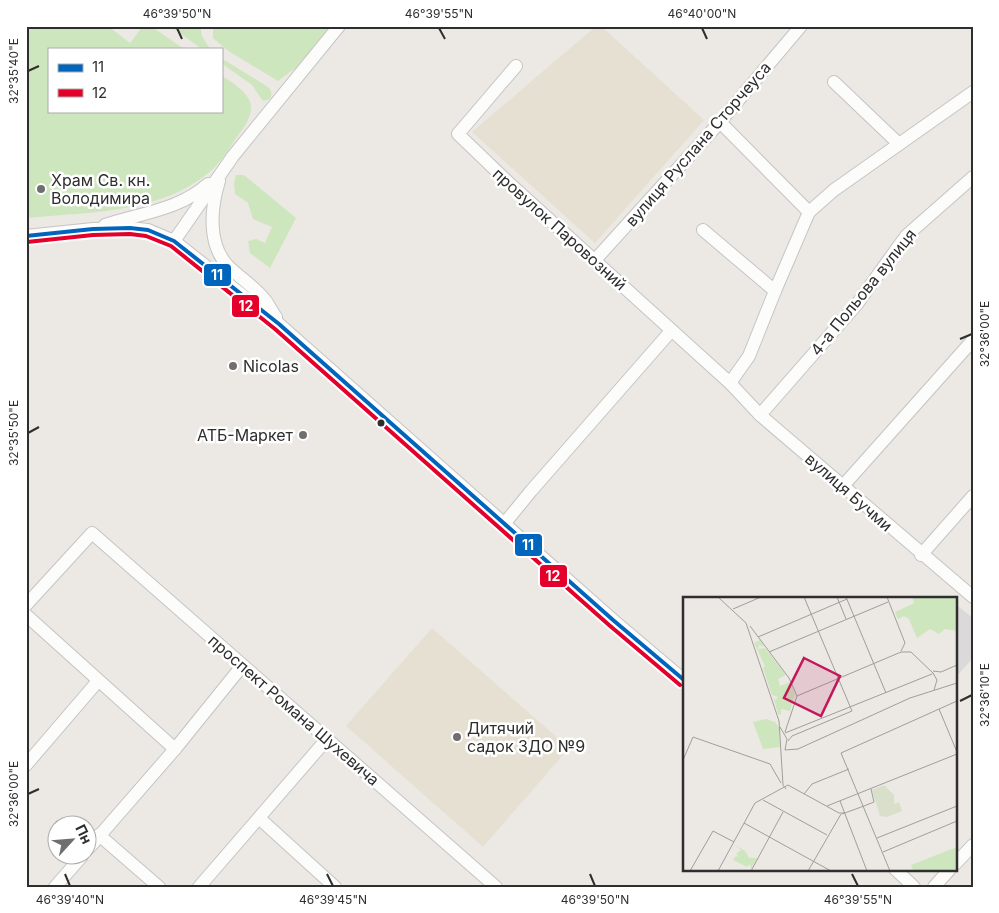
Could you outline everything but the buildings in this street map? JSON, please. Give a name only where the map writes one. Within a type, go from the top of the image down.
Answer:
[{"type":"street","points":[[174,241],[222,172],[266,114],[339,26]]},
{"type":"street","name":"вулиця Руслана Сторчеуса","points":[[595,260],[720,122],[801,26]]},
{"type":"street","name":"провулок Паровозний","points":[[516,66],[458,134],[510,184],[730,383]]},
{"type":"street","points":[[834,82],[899,144]]},
{"type":"street","points":[[730,383],[749,356],[809,212],[834,190],[973,92]]},
{"type":"street","points":[[720,122],[809,212]]},
{"type":"street","points":[[93,229],[122,219],[167,208],[186,200],[204,188],[222,172]]},
{"type":"street","points":[[222,172],[212,217],[214,238],[226,265],[265,300],[279,324]]},
{"type":"street","name":"4-а Польова вулиця","points":[[760,415],[857,304],[906,236],[973,177]]},
{"type":"street","points":[[26,236],[93,229],[130,228],[148,230],[174,241],[279,324],[504,524],[683,679]]},
{"type":"street","points":[[703,230],[775,291]]},
{"type":"street","points":[[504,524],[671,331]]},
{"type":"street","points":[[842,487],[973,340]]},
{"type":"street","name":"вулиця Бучми","points":[[730,383],[760,415],[973,597]]},
{"type":"street","points":[[922,555],[973,496]]},
{"type":"street","name":"проспект Романа Шухевича","points":[[26,605],[92,533],[494,886]]},
{"type":"street","points":[[26,615],[175,749]]},
{"type":"street","points":[[159,887],[99,835],[175,749],[242,666]]},
{"type":"street","points":[[26,765],[98,680]]},
{"type":"street","points":[[199,887],[327,739]]},
{"type":"street","points":[[259,818],[330,885]]},
{"type":"street","points":[[956,863],[973,845]]},
{"type":"street","points":[[55,887],[73,866]]},
{"type":"street","points":[[895,870],[914,887]]},
{"type":"street","points":[[934,887],[949,870]]},
{"type":"shaded area","points":[[596,26],[601,26],[704,120],[595,243],[472,132]]},
{"type":"shaded area","points":[[956,605],[973,618],[973,658],[956,677]]},
{"type":"shaded area","name":"Дитячий садок ЗДО №9","points":[[432,628],[569,748],[483,847],[346,726]]},
{"type":"green space","points":[[26,26],[108,26],[130,43],[143,26],[151,26],[183,48],[48,48],[48,112],[222,112],[222,76],[239,87],[249,100],[251,106],[250,114],[246,123],[214,168],[194,183],[173,194],[125,208],[26,218]]},
{"type":"green space","points":[[170,26],[200,26],[202,36],[209,48],[201,48]]},
{"type":"green space","points":[[213,26],[330,26],[298,66],[278,81],[227,50],[213,38]]},
{"type":"green space","points":[[222,59],[268,87],[271,93],[270,99],[263,101],[252,85],[222,64]]},
{"type":"green space","points":[[236,175],[244,175],[296,218],[270,268],[250,253],[248,241],[256,239],[265,243],[272,227],[253,219],[248,203],[235,194],[234,183]]},
{"type":"transit line","name":"11","points":[[26,236],[93,229],[130,228],[148,230],[174,241],[279,324],[613,620],[683,679]]},
{"type":"transit line","name":"12","points":[[27,242],[93,235],[130,234],[146,236],[171,246],[275,329],[609,625],[680,685]]},
{"type":"place","name":"Храм Св. кн. Володимира","points":[[41,189]]},
{"type":"place","name":"Nicolas","points":[[233,366]]},
{"type":"place","name":"АТБ-Маркет","points":[[303,435]]},
{"type":"place","name":"Дитячий садок ЗДО №9","points":[[457,737]]}]
